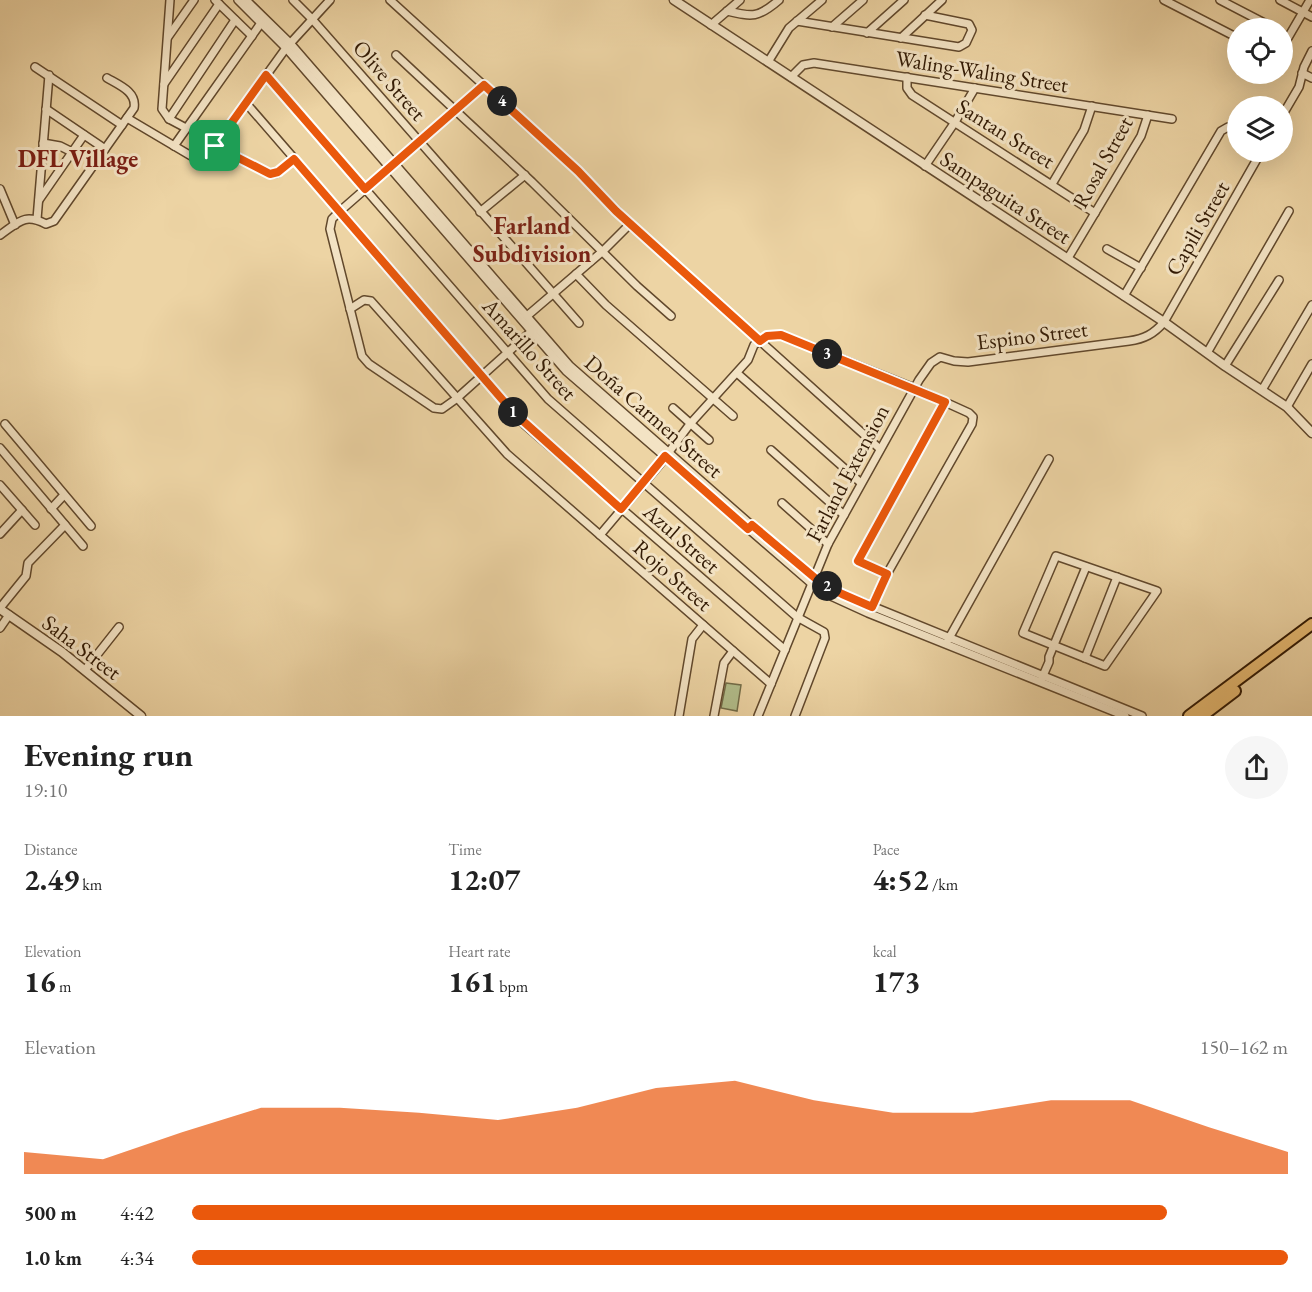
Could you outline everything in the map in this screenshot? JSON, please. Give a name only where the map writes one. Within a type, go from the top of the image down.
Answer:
[{"type":"highway","points":[[1202,716],[1312,624]]},
{"type":"highway","points":[[1189,716],[1312,633]]},
{"type":"street","points":[[170,0],[162,110],[169,119],[186,128]]},
{"type":"street","points":[[167,38],[194,0]]},
{"type":"street","name":"Doña Carmen Street","points":[[238,0],[288,45]]},
{"type":"street","name":"Doña Carmen Street","points":[[246,0],[288,45],[559,359],[611,407],[812,580],[870,610],[1040,678],[1143,716]]},
{"type":"street","name":"Olive Street","points":[[293,0],[579,323]]},
{"type":"street","points":[[127,118],[203,163],[288,45],[330,0]]},
{"type":"street","points":[[390,0],[578,171],[630,224],[880,449]]},
{"type":"street","name":"Sampaguita Street","points":[[674,0],[1164,322],[1287,407],[1312,433]]},
{"type":"street","points":[[727,11],[754,16],[766,11],[779,0]]},
{"type":"street","points":[[768,62],[783,35],[822,0]]},
{"type":"street","points":[[832,27],[863,0]]},
{"type":"street","points":[[867,33],[904,0]]},
{"type":"street","points":[[901,38],[942,0]]},
{"type":"street","points":[[1164,0],[1227,32]]},
{"type":"street","points":[[1220,0],[1255,18]]},
{"type":"street","points":[[1280,0],[1312,17]]},
{"type":"street","points":[[1293,26],[1310,0]]},
{"type":"street","points":[[711,25],[737,1]]},
{"type":"street","points":[[164,84],[217,2],[252,36]]},
{"type":"street","points":[[797,21],[962,47],[971,33],[969,24],[925,15]]},
{"type":"street","points":[[169,119],[235,20]]},
{"type":"street","points":[[174,146],[261,23]]},
{"type":"street","points":[[1293,97],[1312,51]]},
{"type":"street","points":[[396,55],[671,316]]},
{"type":"street","name":"Waling-Waling Street","points":[[791,77],[803,65],[814,63],[1172,119]]},
{"type":"street","points":[[35,67],[122,125]]},
{"type":"street","points":[[1302,72],[1312,78]]},
{"type":"street","points":[[38,219],[49,75]]},
{"type":"street","name":"Amarillo Street","points":[[266,75],[548,399],[797,617],[822,630],[825,638],[795,716]]},
{"type":"street","name":"Santan Street","points":[[907,77],[907,88],[912,95],[1095,213]]},
{"type":"street","points":[[0,235],[28,218],[38,219],[46,224],[54,221],[134,108],[134,99],[128,90],[107,78]]},
{"type":"street","points":[[484,85],[339,212],[332,219],[330,229],[365,361],[434,408],[440,409],[456,399],[534,330]]},
{"type":"street","points":[[925,166],[975,88]]},
{"type":"street","name":"Azul Street","points":[[246,103],[525,425],[784,650]]},
{"type":"street","points":[[1052,184],[1084,130],[1092,106]]},
{"type":"street","points":[[46,109],[105,149]]},
{"type":"street","name":"Rosal Street","points":[[1068,258],[1144,129],[1149,115]]},
{"type":"street","points":[[1124,296],[1221,131],[1227,128]]},
{"type":"street","points":[[38,202],[84,135]]},
{"type":"street","points":[[43,143],[60,146],[72,152]]},
{"type":"street","points":[[215,146],[270,174],[278,172],[294,159]]},
{"type":"street","name":"Capili Street","points":[[1164,322],[1255,162]]},
{"type":"street","name":"Doña Carmen Street","points":[[391,166],[527,316],[534,330]]},
{"type":"street","points":[[480,212],[525,175]]},
{"type":"street","points":[[0,189],[3,206],[15,225]]},
{"type":"street","points":[[1207,353],[1289,211]]},
{"type":"street","points":[[527,316],[603,251],[630,224]]},
{"type":"street","points":[[1107,249],[1141,268]]},
{"type":"street","points":[[576,274],[606,305],[734,416]]},
{"type":"street","points":[[1225,366],[1279,280]]},
{"type":"street","name":"Rojo Street","points":[[350,309],[364,300],[371,300],[456,399],[507,454],[771,684]]},
{"type":"street","points":[[1262,390],[1312,305]]},
{"type":"street","name":"Espino Street","points":[[914,388],[931,363],[940,357],[954,361],[975,361],[1129,342],[1148,337],[1164,322]]},
{"type":"street","points":[[600,536],[690,424],[748,360],[754,345],[767,336],[781,335],[914,388],[969,413],[973,417],[973,421],[887,574],[870,610]]},
{"type":"street","points":[[1287,407],[1312,364]]},
{"type":"street","points":[[736,373],[861,483]]},
{"type":"street","name":"Farland Extension","points":[[758,716],[828,544],[914,388]]},
{"type":"street","points":[[887,574],[858,561],[945,402]]},
{"type":"street","points":[[673,408],[709,440]]},
{"type":"street","points":[[5,424],[91,526]]},
{"type":"street","points":[[0,448],[83,546]]},
{"type":"street","points":[[771,450],[844,515]]},
{"type":"street","points":[[947,641],[1049,459]]},
{"type":"street","points":[[0,485],[35,525]]},
{"type":"street","points":[[51,510],[64,495]]},
{"type":"street","points":[[782,503],[828,544]]},
{"type":"street","points":[[0,534],[22,510]]},
{"type":"street","points":[[0,608],[26,576],[28,563],[65,525]]},
{"type":"street","points":[[1056,556],[1086,567],[1158,591],[1105,666],[1023,633],[1056,556]]},
{"type":"street","points":[[1040,678],[1045,661],[1049,657],[1086,567]]},
{"type":"street","points":[[1085,658],[1117,577]]},
{"type":"street","name":"Saha Street","points":[[0,608],[85,670],[141,716]]},
{"type":"street","points":[[0,628],[9,615]]},
{"type":"street","points":[[679,716],[692,639],[704,625]]},
{"type":"street","points":[[85,670],[119,627]]},
{"type":"street","points":[[714,716],[724,663],[733,651]]},
{"type":"street","name":"Doña Carmen Street","points":[[1040,678],[1125,716]]},
{"type":"green space","points":[[726,683],[741,685],[737,711],[721,708]]},
{"type":"district","name":"DFL Village","points":[[78,159]]},
{"type":"district","name":"Farland Subdivision","points":[[532,240]]},
{"type":"route","points":[[266,75],[365,189],[457,111],[484,85],[598,190],[616,211],[760,341],[771,334],[781,335],[945,402],[858,561],[887,574],[872,607],[821,583],[752,525],[748,529],[665,456],[621,509],[525,425],[294,159],[278,172],[270,174],[215,146],[266,75]]}]
